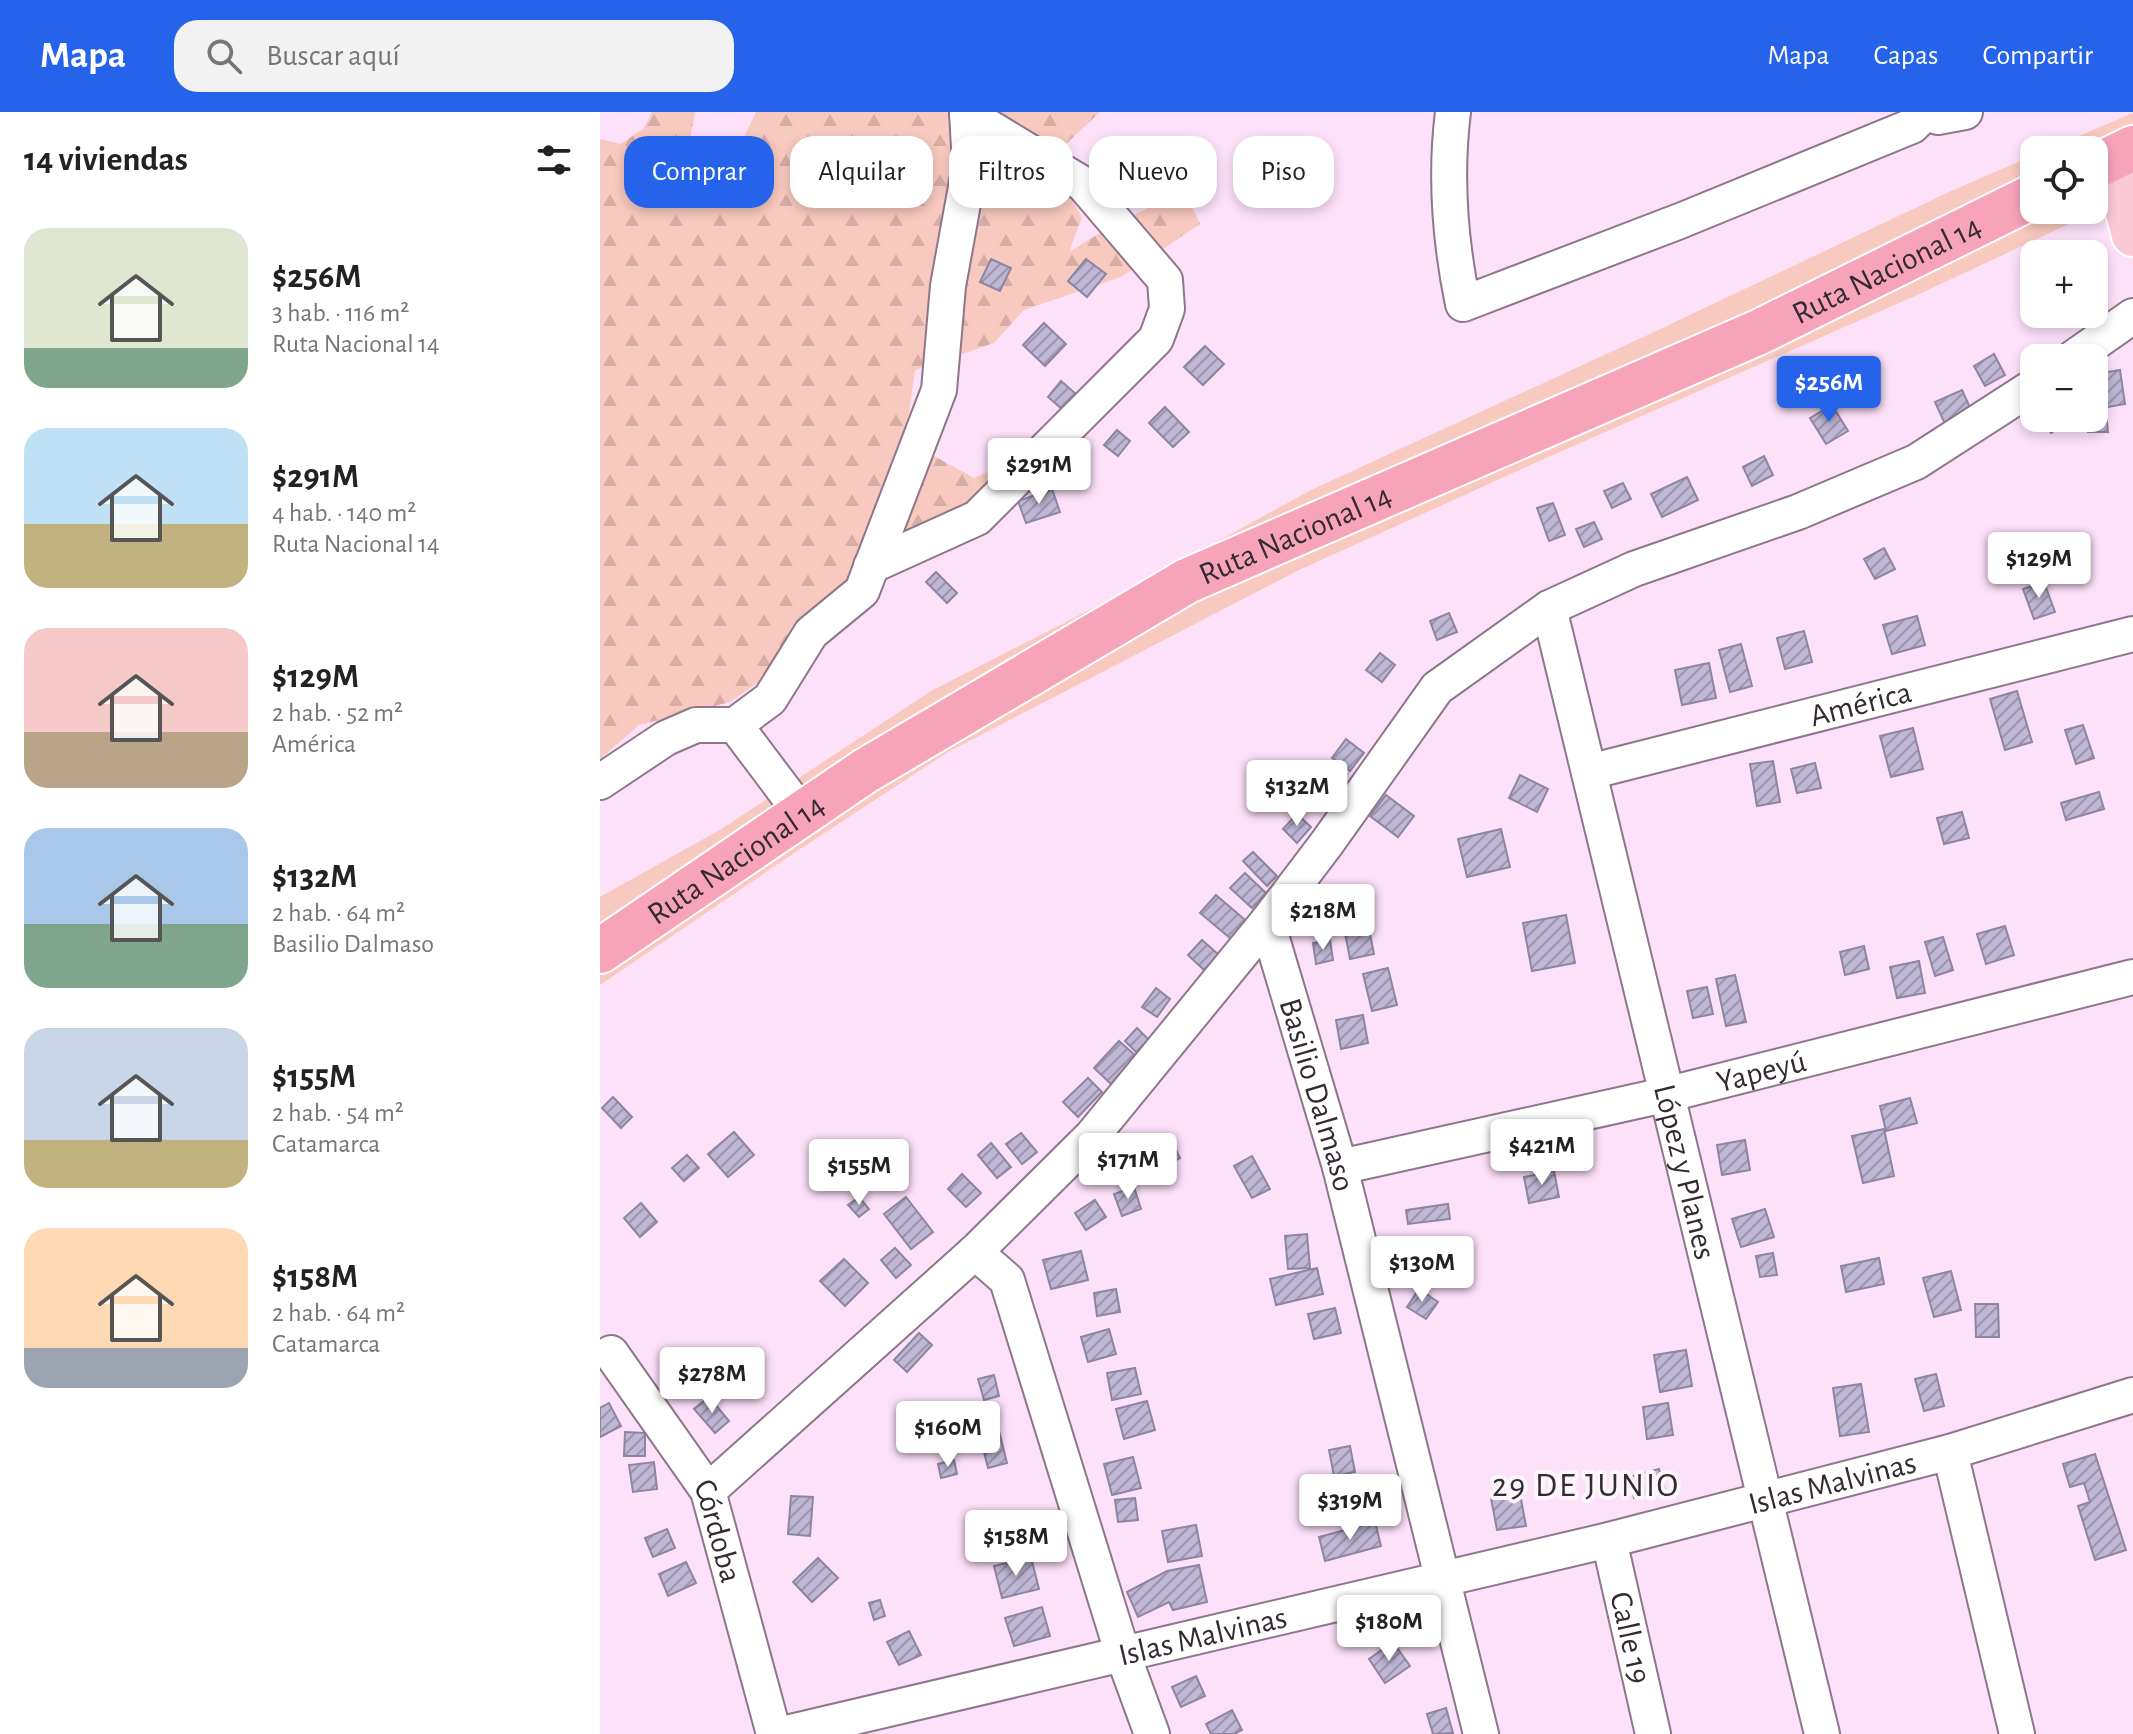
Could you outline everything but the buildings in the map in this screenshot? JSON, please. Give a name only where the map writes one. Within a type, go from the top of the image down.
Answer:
[{"type":"highway","name":"Ruta Nacional 14","points":[[600,951],[865,771],[1187,581],[1759,332],[2020,203]]},
{"type":"main road","points":[[2113,158],[2133,235]]},
{"type":"street","points":[[1453,112],[1448,152],[1454,260],[1463,304],[1680,221],[1912,126],[1924,112],[1938,117],[1965,112]]},
{"type":"street","points":[[871,566],[977,518],[1156,339],[1167,309],[1165,280],[1083,184],[967,113]]},
{"type":"street","points":[[600,782],[666,738],[696,725],[735,725],[770,699],[811,633],[862,591],[939,390],[948,286],[970,165],[967,113]]},
{"type":"street","points":[[2093,344],[2133,316]]},
{"type":"street","points":[[708,1491],[975,1252],[1092,1136],[1267,922],[1437,688],[1549,608],[1634,569],[1798,512],[1916,462],[2020,395]]},
{"type":"street","name":"López y Planes","points":[[1549,608],[1822,1734]]},
{"type":"street","name":"América","points":[[1589,772],[2133,634]]},
{"type":"street","points":[[735,725],[802,814]]},
{"type":"street","name":"Basilio Dalmaso","points":[[1267,922],[1340,1167],[1481,1734]]},
{"type":"street","name":"Yapeyú","points":[[1340,1167],[1669,1094],[2133,977]]},
{"type":"street","points":[[1012,1215],[1004,1245],[1007,1280],[1123,1655],[1152,1734]]},
{"type":"street","points":[[975,1252],[1007,1280]]},
{"type":"street","name":"Córdoba","points":[[611,1353],[708,1491],[774,1734]]},
{"type":"street","name":"Islas Malvinas","points":[[782,1734],[1609,1540],[1950,1452],[2133,1395]]},
{"type":"street","points":[[1950,1452],[2017,1734]]},
{"type":"street","name":"Calle 19","points":[[1609,1540],[1653,1734]]},
{"type":"green space","points":[[652,112],[695,112],[691,136],[632,136],[644,128]]},
{"type":"green space","points":[[756,112],[1100,112],[1073,137],[949,136],[949,208],[1073,208],[1073,201],[1082,217],[1069,252],[1116,223],[1148,208],[1193,208],[1200,224],[1121,277],[1024,310],[994,343],[915,370],[905,440],[974,478],[1002,465],[1016,484],[923,536],[855,616],[730,702],[639,725],[600,759],[600,139],[621,144],[624,142],[624,208],[774,208],[774,136],[745,136]]},
{"type":"green space","points":[[2133,113],[2133,194],[2108,206],[2108,136],[2079,136]]},
{"type":"green space","points":[[2020,161],[2020,224],[2069,224],[2035,240],[2020,240],[2020,247],[1915,296],[1299,570],[948,752],[600,985],[600,897],[723,828],[931,691],[1140,584],[1311,490]]},
{"type":"district","name":"29 DE JUNIO","points":[[1586,1484]]}]
